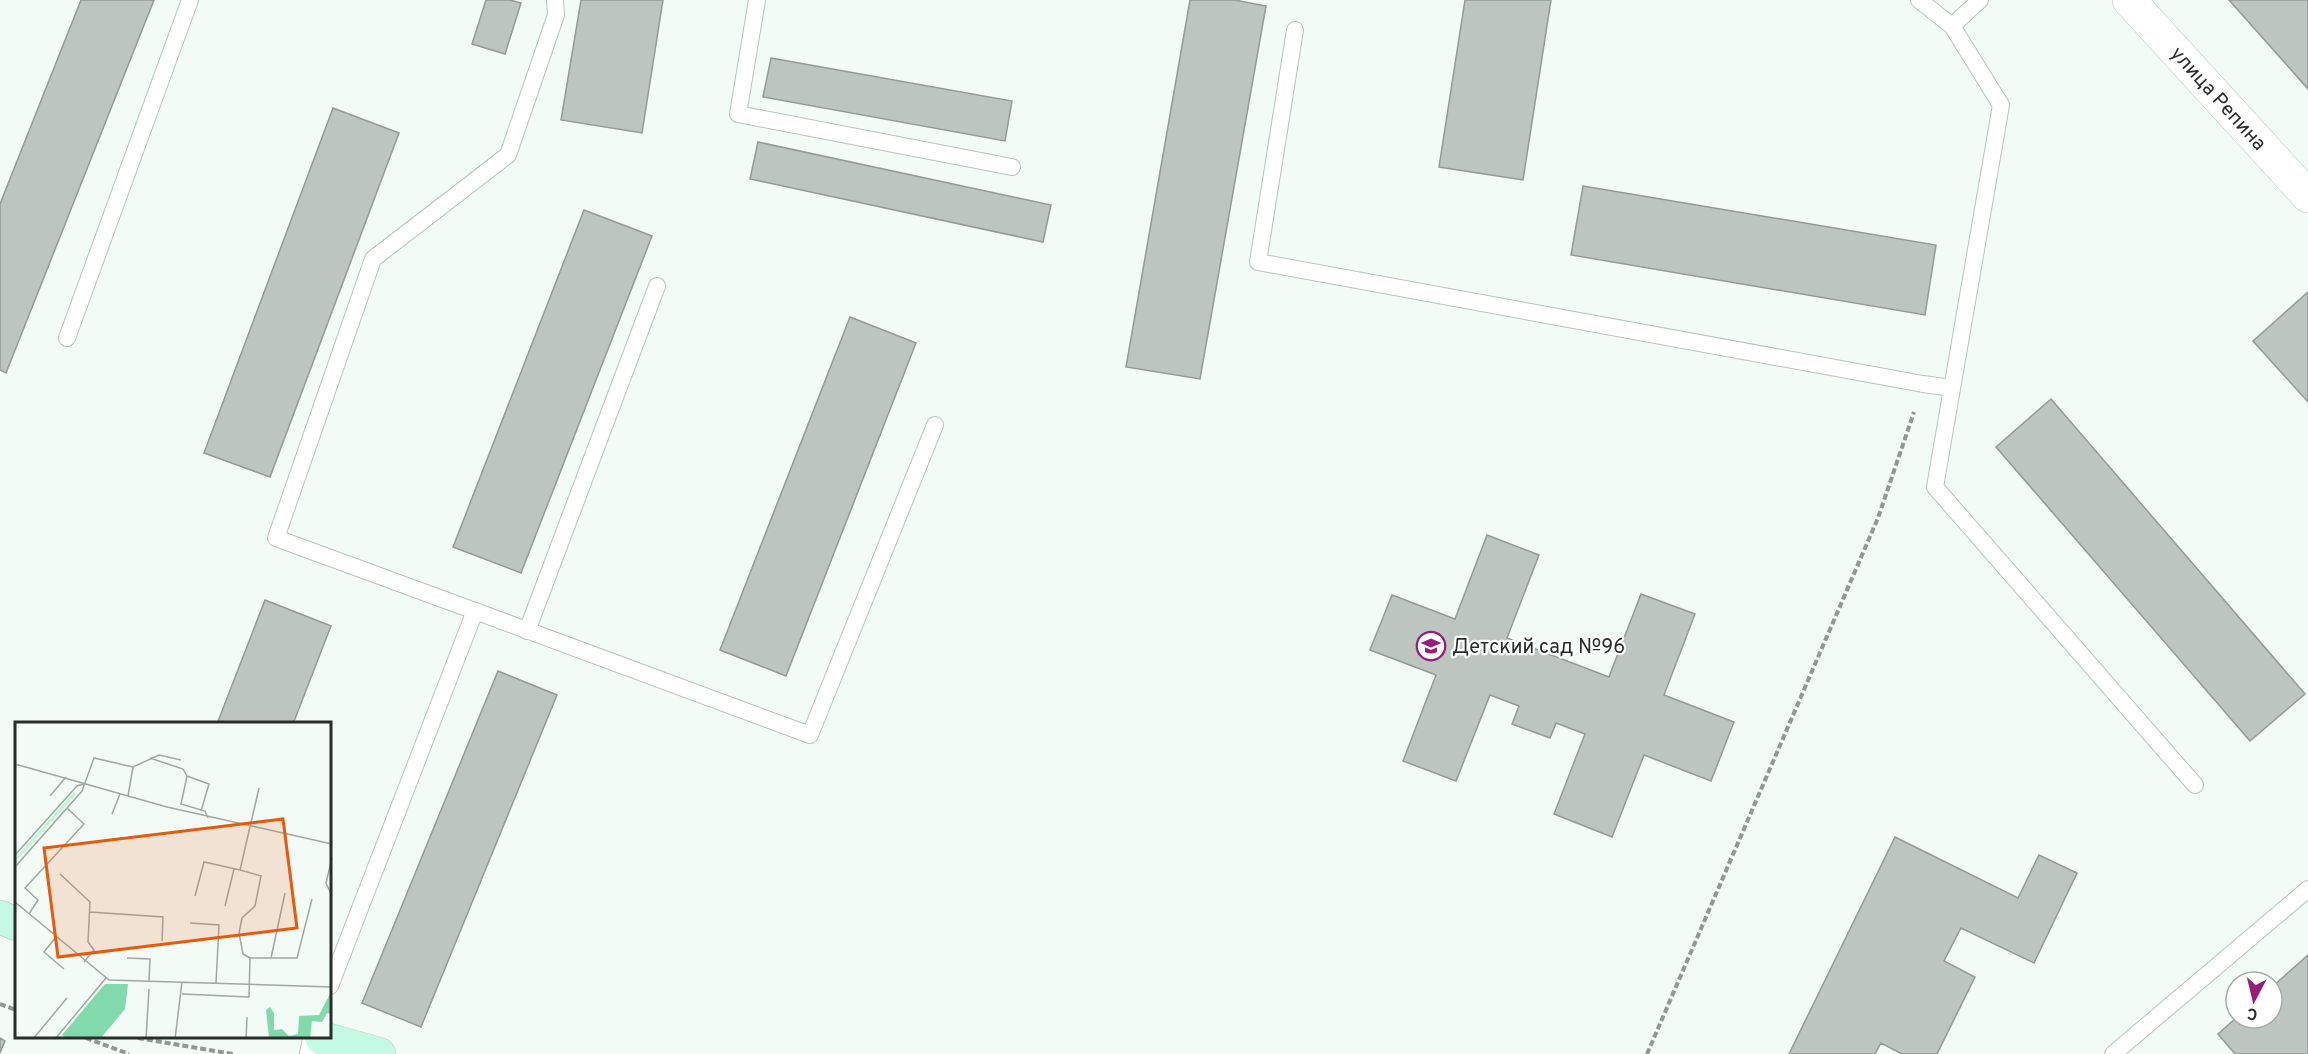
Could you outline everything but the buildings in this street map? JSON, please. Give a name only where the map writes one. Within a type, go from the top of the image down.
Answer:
[{"type":"street","name":"улица Репина","points":[[2130,0],[2306,191]]},
{"type":"street","points":[[0,917],[15,924]]},
{"type":"street","points":[[326,1039],[379,1054]]},
{"type":"lane","points":[[67,338],[190,0]]},
{"type":"lane","points":[[555,0],[556,15],[508,155],[373,259],[276,538],[810,735],[935,425]]},
{"type":"lane","points":[[758,0],[738,114],[1012,167]]},
{"type":"lane","points":[[1920,0],[1952,26],[2001,105],[1935,487],[2195,785]]},
{"type":"lane","points":[[1952,26],[1980,0]]},
{"type":"lane","points":[[1295,30],[1258,262],[1952,388]]},
{"type":"lane","points":[[527,631],[657,286]]},
{"type":"lane","points":[[332,981],[475,611]]},
{"type":"lane","points":[[2113,1054],[2308,889]]},
{"type":"lane","points":[[308,1054],[311,1039]]},
{"type":"path","points":[[1647,1054],[1878,518],[1923,384]]},
{"type":"path","points":[[0,1004],[15,1010]]},
{"type":"path","points":[[89,1039],[129,1054]]},
{"type":"path","points":[[144,1039],[233,1054]]},
{"type":"place","name":"Детский сад №96","points":[[1431,646]]}]
